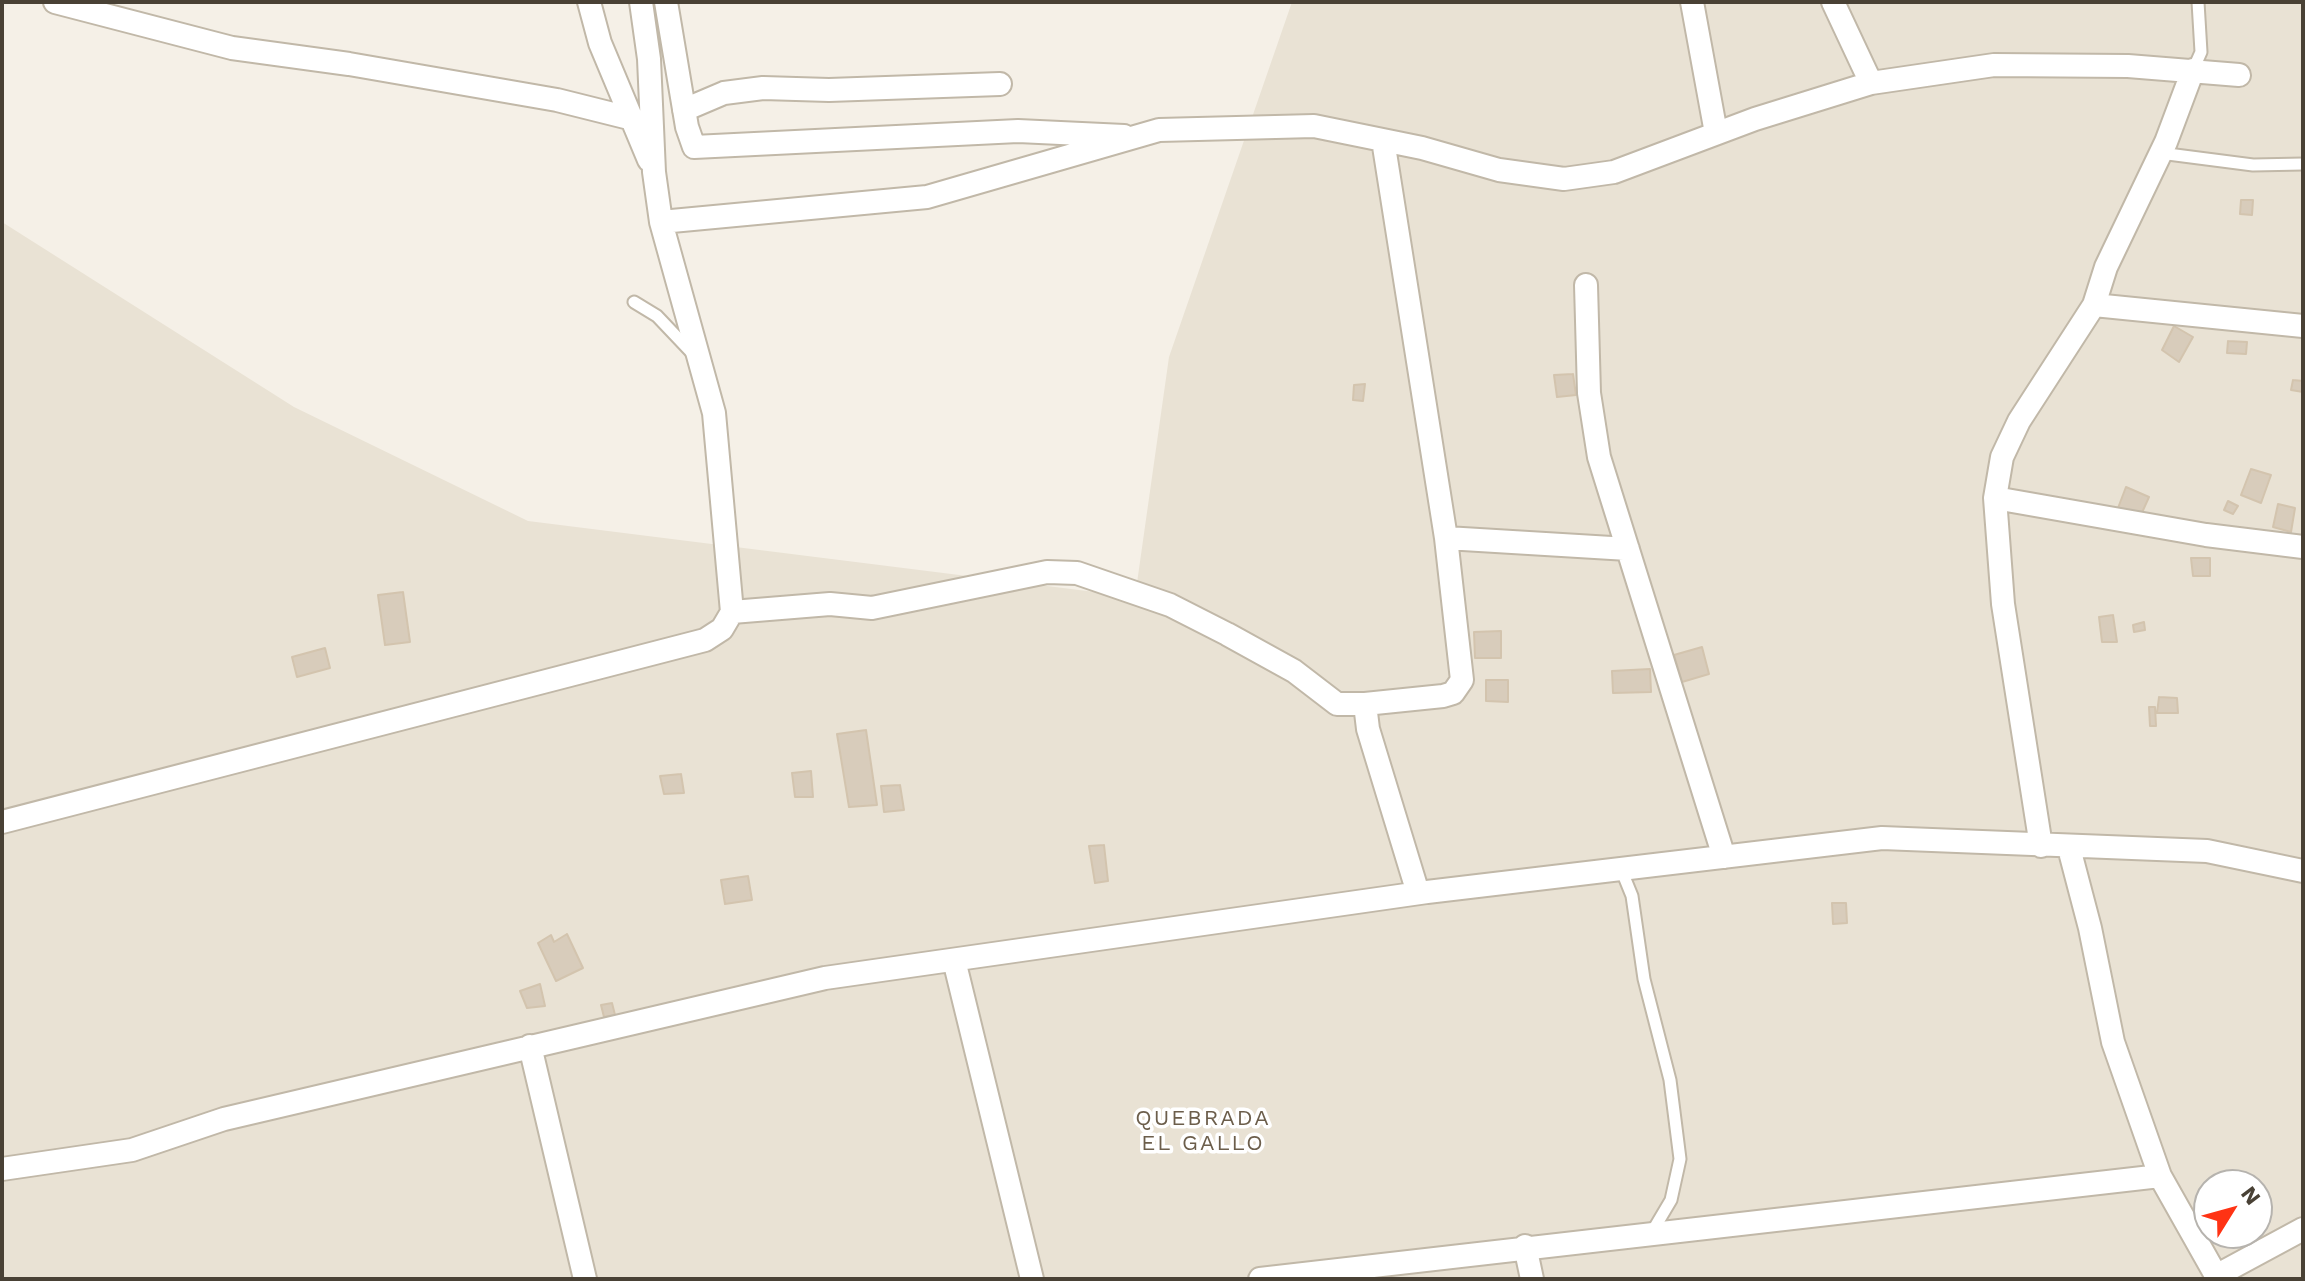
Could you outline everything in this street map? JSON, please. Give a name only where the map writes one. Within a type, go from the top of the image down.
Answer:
[{"type":"street","points":[[55,2],[232,48],[349,64],[557,100],[629,118]]},
{"type":"street","points":[[589,2],[600,43],[654,172]]},
{"type":"street","points":[[2,822],[705,640],[722,629],[732,612],[714,413],[661,222],[654,172],[649,59],[641,2]]},
{"type":"street","points":[[666,2],[685,118],[694,147],[708,149],[1018,131],[1112,133],[1133,138]]},
{"type":"street","points":[[1692,2],[1716,133]]},
{"type":"street","points":[[1833,2],[1871,83]]},
{"type":"street","points":[[661,222],[927,197],[1159,130],[1314,126],[1499,170],[1564,179],[1614,172],[1716,133],[1871,83],[1994,65],[2128,66],[2239,75]]},
{"type":"street","points":[[2041,846],[2003,604],[1995,498],[2002,457],[2019,421],[2094,305],[2106,267],[2160,153],[2193,70]]},
{"type":"street","points":[[653,145],[685,118],[724,93],[763,88],[1000,84]]},
{"type":"street","points":[[732,612],[830,604],[872,608],[1047,572],[1077,573],[1170,605],[1294,671],[1337,704],[1443,696],[1458,688],[1462,680],[1446,538],[1383,140]]},
{"type":"street","points":[[1586,285],[1588,379],[1599,457],[1724,857]]},
{"type":"street","points":[[2094,305],[2303,326]]},
{"type":"street","points":[[1995,498],[2206,535],[2303,547]]},
{"type":"street","points":[[1446,538],[1628,549]]},
{"type":"street","points":[[1365,704],[1368,729],[1418,893]]},
{"type":"street","points":[[2,1169],[132,1150],[224,1119],[825,978],[1418,893],[1882,838],[2069,848],[2207,851],[2303,871]]},
{"type":"street","points":[[2069,848],[2090,928],[2113,1042],[2160,1176],[2217,1277],[2303,1229]]},
{"type":"street","points":[[954,960],[1032,1279]]},
{"type":"street","points":[[530,1046],[585,1279]]},
{"type":"street","points":[[1260,1279],[1525,1246],[2160,1176]]},
{"type":"street","points":[[1525,1246],[1532,1279]]},
{"type":"lane","points":[[2193,70],[2201,52],[2198,2]]},
{"type":"lane","points":[[2160,153],[2253,165],[2303,164]]},
{"type":"lane","points":[[634,302],[657,316],[697,358]]},
{"type":"lane","points":[[1621,869],[1632,896],[1644,979],[1670,1080],[1680,1159],[1671,1200],[1652,1232]]},
{"type":"shaded area","points":[[1292,2],[2303,2],[2303,1279],[2,1279],[2,222],[294,407],[528,521],[1135,597],[1169,357]]},
{"type":"building","points":[[2241,200],[2253,200],[2252,215],[2240,214]]},
{"type":"building","points":[[2174,326],[2193,337],[2179,362],[2162,350]]},
{"type":"building","points":[[2228,341],[2247,342],[2246,354],[2227,353]]},
{"type":"building","points":[[1573,374],[1576,395],[1557,397],[1554,375]]},
{"type":"building","points":[[2293,380],[2303,381],[2303,392],[2291,390]]},
{"type":"building","points":[[1365,384],[1363,401],[1353,400],[1354,385]]},
{"type":"building","points":[[2251,469],[2271,475],[2261,503],[2241,495]]},
{"type":"building","points":[[2126,487],[2149,497],[2140,517],[2118,508]]},
{"type":"building","points":[[2228,501],[2238,506],[2233,514],[2224,510]]},
{"type":"building","points":[[2278,504],[2295,508],[2291,532],[2273,527]]},
{"type":"building","points":[[2191,558],[2210,558],[2210,576],[2193,576]]},
{"type":"building","points":[[403,592],[410,642],[385,645],[378,595]]},
{"type":"building","points":[[2113,615],[2117,642],[2102,642],[2099,617]]},
{"type":"building","points":[[2144,622],[2145,630],[2134,632],[2133,625]]},
{"type":"building","points":[[1501,631],[1501,658],[1475,658],[1474,632]]},
{"type":"building","points":[[1702,647],[1709,674],[1682,682],[1674,655]]},
{"type":"building","points":[[325,648],[330,668],[297,677],[292,657]]},
{"type":"building","points":[[1650,669],[1651,692],[1613,693],[1612,671]]},
{"type":"building","points":[[1486,680],[1508,680],[1508,702],[1486,701]]},
{"type":"building","points":[[2159,697],[2177,698],[2178,713],[2157,713]]},
{"type":"building","points":[[2149,707],[2155,707],[2156,726],[2150,726]]},
{"type":"building","points":[[866,730],[877,805],[849,807],[837,734]]},
{"type":"building","points":[[811,771],[813,797],[795,797],[792,773]]},
{"type":"building","points":[[681,774],[684,793],[664,794],[660,776]]},
{"type":"building","points":[[900,785],[904,810],[884,812],[881,786]]},
{"type":"building","points":[[1104,845],[1108,881],[1095,883],[1089,846]]},
{"type":"building","points":[[748,876],[752,900],[725,904],[721,880]]},
{"type":"building","points":[[1832,903],[1846,903],[1847,923],[1833,924]]},
{"type":"building","points":[[567,934],[583,968],[556,981],[538,943],[551,935],[554,942]]},
{"type":"building","points":[[540,984],[545,1006],[527,1008],[520,991]]},
{"type":"building","points":[[612,1003],[615,1015],[604,1017],[601,1005]]},
{"type":"district","name":"QUEBRADA EL GALLO","points":[[1203,1132]]}]
